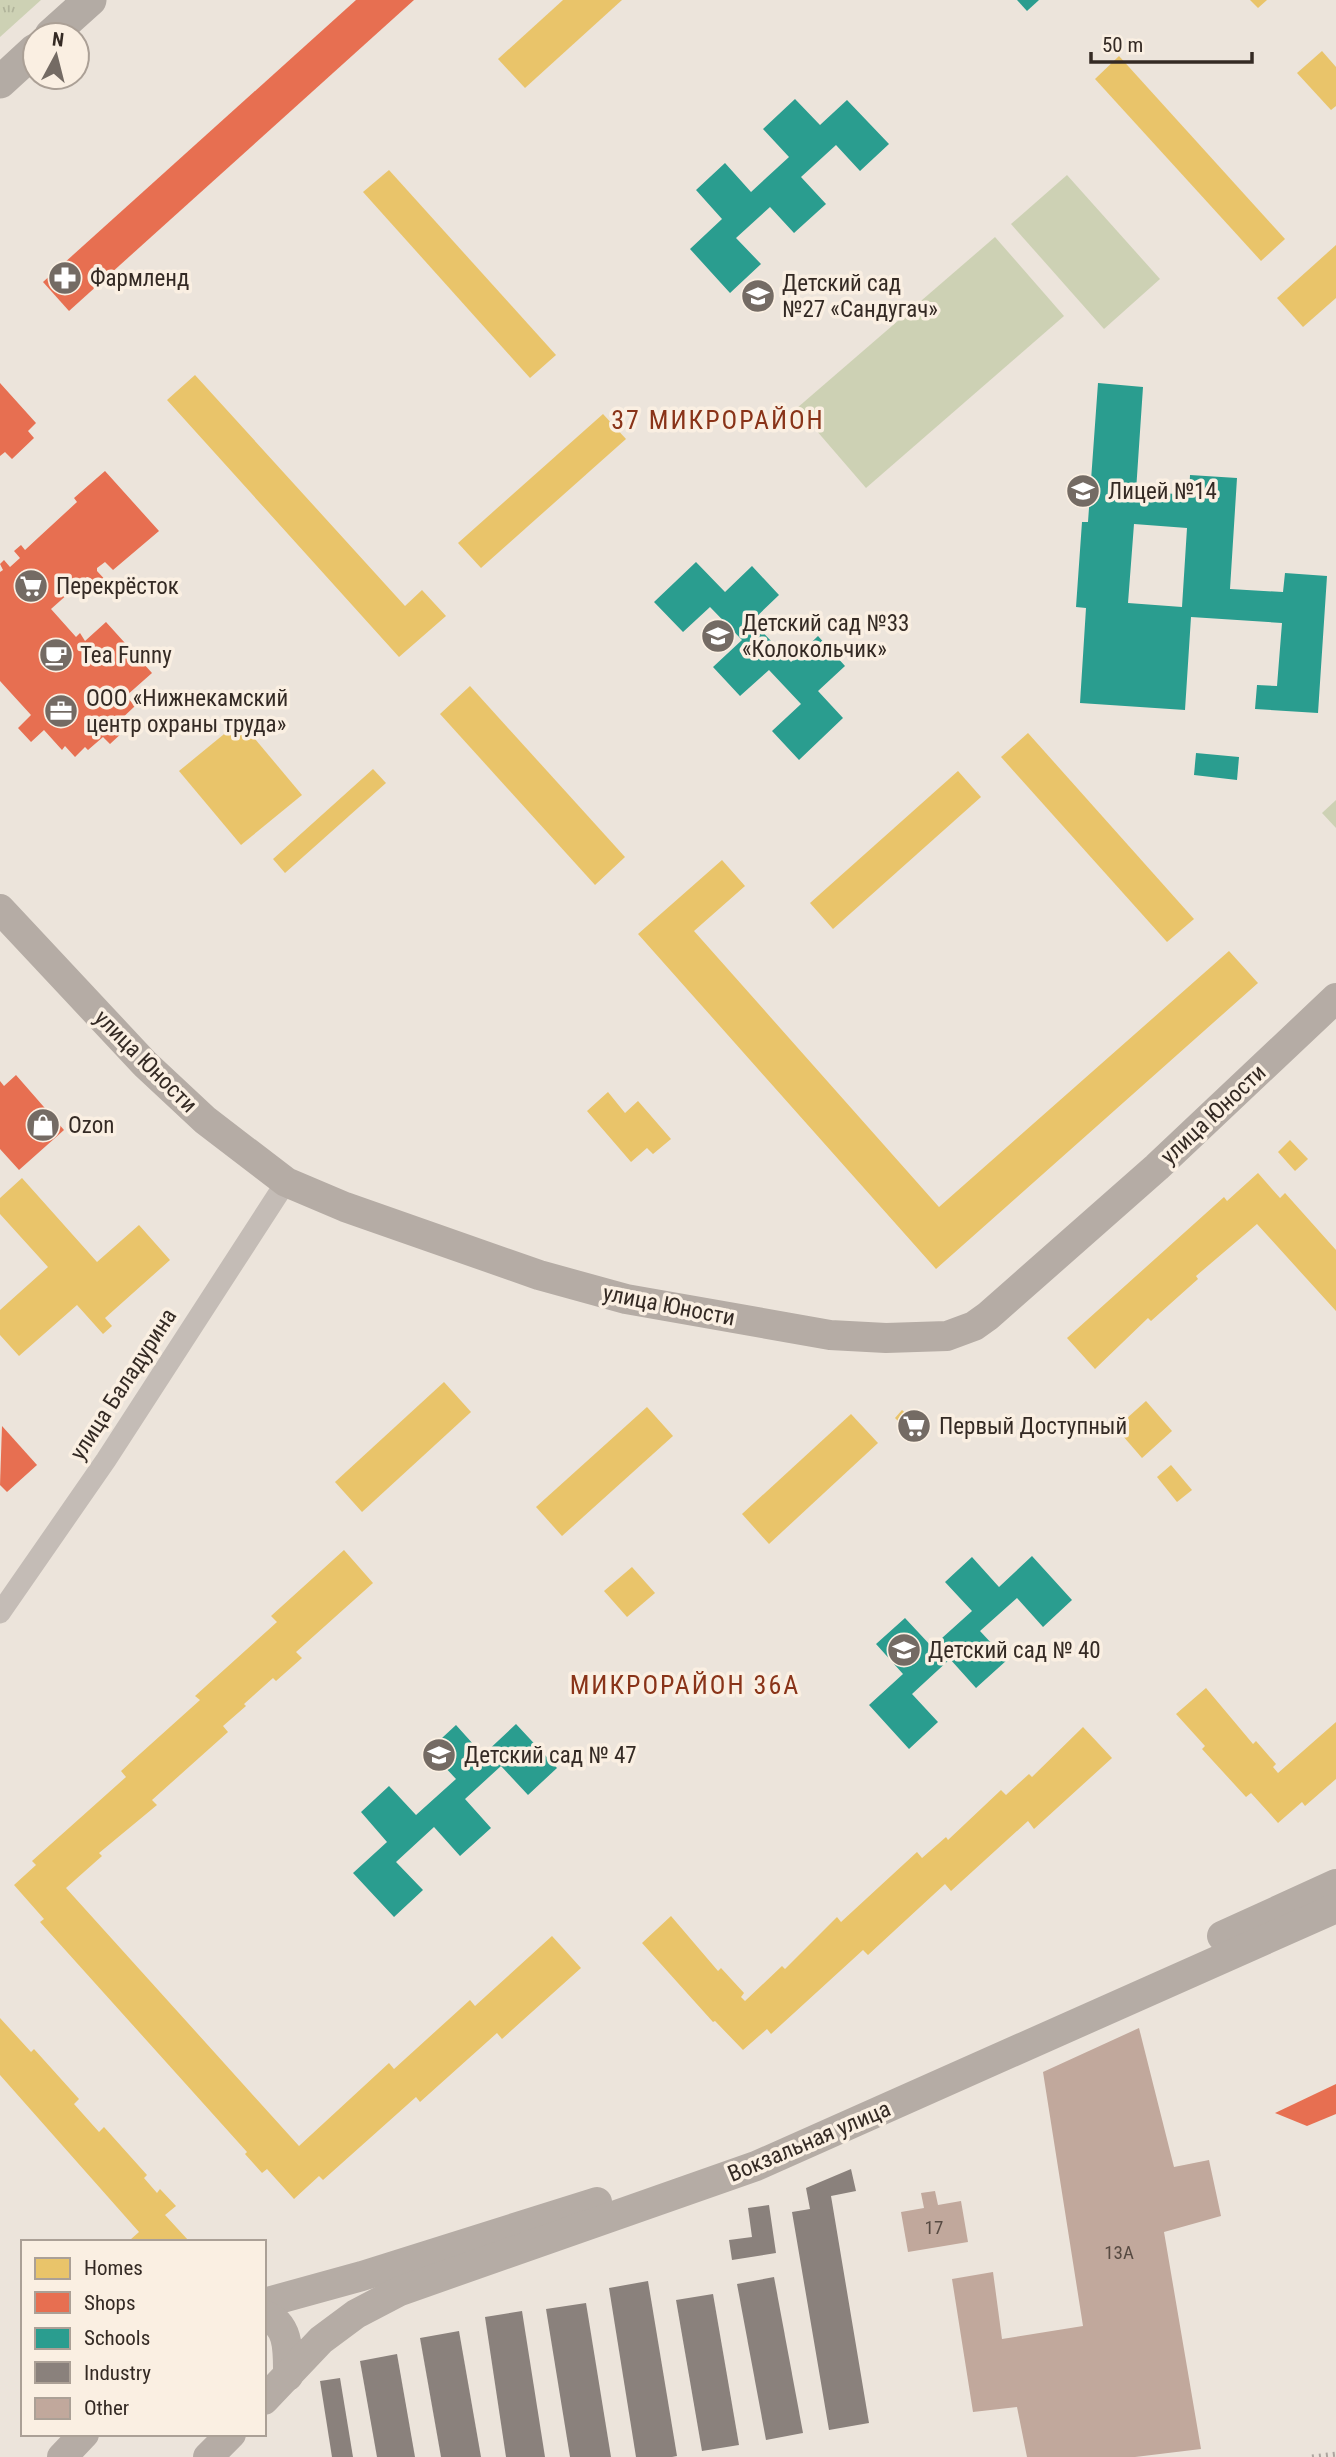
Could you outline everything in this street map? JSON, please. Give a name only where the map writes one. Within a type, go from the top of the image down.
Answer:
[{"type":"main road","points":[[66,21],[88,1]]},
{"type":"main road","points":[[0,82],[21,63]]},
{"type":"main road","name":"улица Юности","points":[[0,909],[145,1064],[205,1121],[286,1182],[345,1208],[539,1275],[626,1299],[830,1335],[886,1338],[947,1336],[974,1326],[1157,1167],[1336,998]]},
{"type":"main road","name":"Вокзальная улица","points":[[266,2302],[362,2276],[736,2158],[1336,1884]]},
{"type":"main road","name":"Вокзальная улица","points":[[266,2398],[321,2340],[356,2314],[400,2291],[756,2166],[1336,1908]]},
{"type":"main road","points":[[266,2316],[281,2327],[286,2337],[288,2376]]},
{"type":"main road","points":[[208,2457],[228,2436]]},
{"type":"street","name":"улица Баладурина","points":[[0,1613],[106,1460],[286,1182]]},
{"type":"green space","points":[[0,0],[41,0],[0,37]]},
{"type":"green space","points":[[1067,175],[1160,279],[1104,329],[1011,224]]},
{"type":"green space","points":[[995,237],[1064,316],[866,488],[797,408]]},
{"type":"green space","points":[[1336,800],[1336,828],[1322,813]]},
{"type":"building: Homes","points":[[563,0],[622,0],[525,88],[498,59]]},
{"type":"building: Homes","points":[[1250,0],[1267,0],[1258,8]]},
{"type":"building: Homes","points":[[1322,51],[1336,67],[1336,106],[1331,110],[1297,73]]},
{"type":"building: Homes","points":[[1119,56],[1285,239],[1261,261],[1095,79]]},
{"type":"building: Homes","points":[[389,170],[556,355],[530,378],[363,192]]},
{"type":"building: Homes","points":[[1336,245],[1336,298],[1303,327],[1277,298]]},
{"type":"building: Homes","points":[[195,375],[405,606],[422,590],[446,616],[399,657],[167,400]]},
{"type":"building: Homes","points":[[603,414],[626,439],[481,568],[458,543]]},
{"type":"building: Homes","points":[[470,686],[625,857],[595,885],[440,714]]},
{"type":"building: Homes","points":[[240,721],[302,795],[241,845],[179,771]]},
{"type":"building: Homes","points":[[1028,733],[1194,919],[1167,942],[1001,757]]},
{"type":"building: Homes","points":[[373,769],[386,783],[285,873],[273,859]]},
{"type":"building: Homes","points":[[958,771],[981,797],[833,929],[810,903]]},
{"type":"building: Homes","points":[[722,860],[745,886],[694,931],[939,1207],[1229,951],[1258,983],[936,1269],[638,934]]},
{"type":"building: Homes","points":[[608,1092],[625,1113],[638,1101],[671,1139],[653,1154],[647,1148],[631,1162],[587,1111]]},
{"type":"building: Homes","points":[[1290,1140],[1308,1159],[1295,1171],[1278,1152]]},
{"type":"building: Homes","points":[[1258,1173],[1280,1198],[1285,1193],[1336,1250],[1336,1311],[1257,1224],[1196,1276],[1198,1279],[1151,1321],[1148,1318],[1095,1369],[1067,1338],[1224,1197],[1227,1201]]},
{"type":"building: Homes","points":[[22,1178],[97,1262],[139,1225],[170,1260],[105,1318],[112,1326],[103,1334],[77,1305],[19,1356],[0,1335],[0,1310],[48,1267],[0,1214],[0,1198]]},
{"type":"building: Homes","points":[[444,1382],[471,1412],[362,1512],[335,1482]]},
{"type":"building: Homes","points":[[1146,1401],[1172,1431],[1142,1458],[1116,1428]]},
{"type":"building: Homes","points":[[647,1407],[673,1436],[562,1536],[536,1507]]},
{"type":"building: Homes","points":[[902,1410],[920,1426],[912,1435],[895,1418]]},
{"type":"building: Homes","points":[[851,1414],[878,1443],[769,1544],[742,1514]]},
{"type":"building: Homes","points":[[1171,1465],[1192,1490],[1177,1502],[1157,1477]]},
{"type":"building: Homes","points":[[344,1550],[373,1583],[296,1652],[302,1658],[276,1681],[273,1678],[244,1704],[246,1706],[223,1726],[228,1732],[152,1800],[157,1805],[99,1853],[102,1856],[66,1888],[299,2146],[389,2063],[394,2069],[470,2000],[475,2006],[552,1936],[581,1968],[502,2039],[497,2033],[420,2102],[416,2097],[323,2180],[319,2176],[294,2199],[267,2169],[262,2173],[245,2154],[247,2152],[40,1922],[44,1919],[14,1885],[36,1865],[32,1861],[126,1777],[121,1771],[200,1700],[195,1696],[277,1622],[271,1616]]},
{"type":"building: Homes","points":[[632,1567],[655,1593],[627,1617],[604,1591]]},
{"type":"building: Homes","points":[[1206,1688],[1253,1744],[1256,1741],[1276,1764],[1273,1767],[1278,1773],[1336,1722],[1336,1779],[1305,1806],[1302,1802],[1278,1823],[1251,1793],[1246,1797],[1202,1749],[1205,1746],[1176,1714]]},
{"type":"building: Homes","points":[[1083,1727],[1112,1758],[1034,1829],[1028,1821],[951,1891],[945,1884],[868,1955],[863,1950],[771,2034],[767,2029],[743,2050],[713,2022],[642,1943],[671,1916],[718,1971],[721,1968],[744,1993],[741,1997],[745,2001],[782,1966],[785,1969],[837,1917],[841,1922],[917,1852],[922,1858],[946,1837],[948,1840],[1001,1790],[1006,1795],[1029,1774],[1032,1777]]},
{"type":"building: Homes","points":[[0,2018],[31,2052],[34,2049],[79,2099],[74,2104],[99,2132],[104,2127],[147,2175],[144,2178],[157,2193],[160,2189],[176,2206],[165,2215],[188,2240],[130,2240],[139,2232],[0,2075]]},
{"type":"building: Shops","points":[[356,0],[414,0],[69,311],[43,282]]},
{"type":"building: Shops","points":[[0,383],[36,423],[28,431],[34,438],[12,459],[5,452],[0,456]]},
{"type":"building: Shops","points":[[105,471],[159,531],[113,570],[105,562],[97,568],[110,585],[103,592],[87,577],[51,609],[76,637],[80,633],[85,641],[106,622],[152,673],[126,696],[135,706],[117,723],[124,731],[110,744],[103,737],[88,750],[85,747],[75,757],[65,746],[62,750],[44,730],[31,742],[18,728],[31,715],[0,681],[0,572],[3,570],[0,564],[4,560],[10,567],[20,558],[14,551],[21,545],[25,550],[77,502],[74,498]]},
{"type":"building: Shops","points":[[16,1075],[64,1130],[19,1170],[0,1149],[0,1081],[4,1086]]},
{"type":"building: Shops","points":[[2,1426],[37,1465],[7,1492],[0,1485]]},
{"type":"building: Shops","points":[[1336,2084],[1336,2114],[1307,2126],[1275,2113]]},
{"type":"building: Schools","points":[[1017,0],[1039,0],[1027,11]]},
{"type":"building: Schools","points":[[795,99],[820,125],[847,100],[889,144],[860,171],[836,145],[801,177],[826,204],[794,233],[770,207],[736,238],[761,264],[730,293],[690,249],[722,219],[696,190],[725,163],[751,192],[789,157],[763,129]]},
{"type":"building: Schools","points":[[1098,383],[1143,387],[1136,491],[1189,495],[1190,475],[1237,478],[1230,589],[1283,592],[1285,573],[1327,576],[1318,713],[1255,709],[1257,685],[1277,686],[1282,623],[1191,617],[1185,710],[1080,703],[1086,608],[1076,607],[1082,522],[1088,522]],"holes":[[[1134,524],[1187,528],[1182,607],[1128,603]]]},
{"type":"building: Schools","points":[[696,562],[725,592],[752,566],[779,595],[752,621],[791,662],[818,636],[845,666],[818,691],[843,718],[799,760],[772,731],[801,704],[769,670],[740,696],[713,667],[742,640],[710,607],[683,632],[654,602]]},
{"type":"building: Schools","points":[[1196,753],[1239,757],[1237,780],[1194,775]]},
{"type":"building: Schools","points":[[1032,1556],[1072,1600],[1043,1627],[1017,1598],[980,1631],[1007,1660],[976,1688],[950,1659],[912,1694],[938,1722],[909,1749],[869,1705],[903,1674],[876,1644],[905,1618],[932,1647],[972,1611],[945,1582],[972,1557],[999,1587]]},
{"type":"building: Schools","points":[[516,1724],[557,1768],[528,1795],[501,1766],[465,1799],[491,1828],[460,1856],[434,1827],[396,1862],[423,1890],[394,1917],[353,1873],[387,1842],[361,1812],[389,1786],[416,1815],[456,1779],[429,1750],[456,1725],[483,1755]]},
{"type":"building: Industry","points":[[851,2169],[856,2191],[831,2196],[869,2423],[829,2430],[792,2212],[810,2209],[806,2188]]},
{"type":"building: Industry","points":[[769,2205],[776,2253],[732,2260],[729,2240],[752,2237],[748,2208]]},
{"type":"building: Industry","points":[[774,2277],[803,2433],[766,2440],[737,2284]]},
{"type":"building: Industry","points":[[648,2281],[677,2456],[672,2457],[636,2457],[609,2288]]},
{"type":"building: Industry","points":[[713,2294],[739,2445],[702,2451],[676,2300]]},
{"type":"building: Industry","points":[[586,2303],[611,2457],[570,2457],[546,2309]]},
{"type":"building: Industry","points":[[522,2311],[545,2457],[506,2457],[485,2317]]},
{"type":"building: Industry","points":[[459,2331],[481,2457],[441,2457],[420,2338]]},
{"type":"building: Industry","points":[[397,2354],[415,2457],[377,2457],[360,2361]]},
{"type":"building: Industry","points":[[340,2378],[353,2457],[332,2457],[320,2381]]},
{"type":"building: Other","points":[[1139,2028],[1174,2167],[1209,2160],[1221,2216],[1164,2232],[1201,2449],[1135,2457],[1027,2457],[1017,2407],[973,2412],[952,2279],[993,2272],[1002,2339],[1083,2326],[1043,2072]]},
{"type":"building: Other","points":[[935,2191],[938,2205],[961,2201],[968,2242],[908,2252],[901,2212],[924,2208],[921,2193]]},
{"type":"railway","points":[[1312,2457],[1336,2454]]},
{"type":"place","name":"Фармленд","points":[[65,278]]},
{"type":"place","name":"Детский сад №27 «Сандугач»","points":[[758,296]]},
{"type":"place","name":"Лицей №14","points":[[1083,491]]},
{"type":"place","name":"Перекрёсток","points":[[31,586]]},
{"type":"place","name":"Детский сад №33 «Колокольчик»","points":[[718,636]]},
{"type":"place","name":"Tea Funny","points":[[56,655]]},
{"type":"place","name":"ООО «Нижнекамский центр охраны труда»","points":[[61,711]]},
{"type":"place","name":"Ozon","points":[[43,1125]]},
{"type":"place","name":"Первый Доступный","points":[[914,1426]]},
{"type":"place","name":"Детский сад № 40","points":[[904,1650]]},
{"type":"place","name":"Детский сад № 47","points":[[439,1755]]},
{"type":"district","name":"37 МИКРОРАЙОН","points":[[718,420]]},
{"type":"district","name":"МИКРОРАЙОН 36А","points":[[685,1685]]}]
